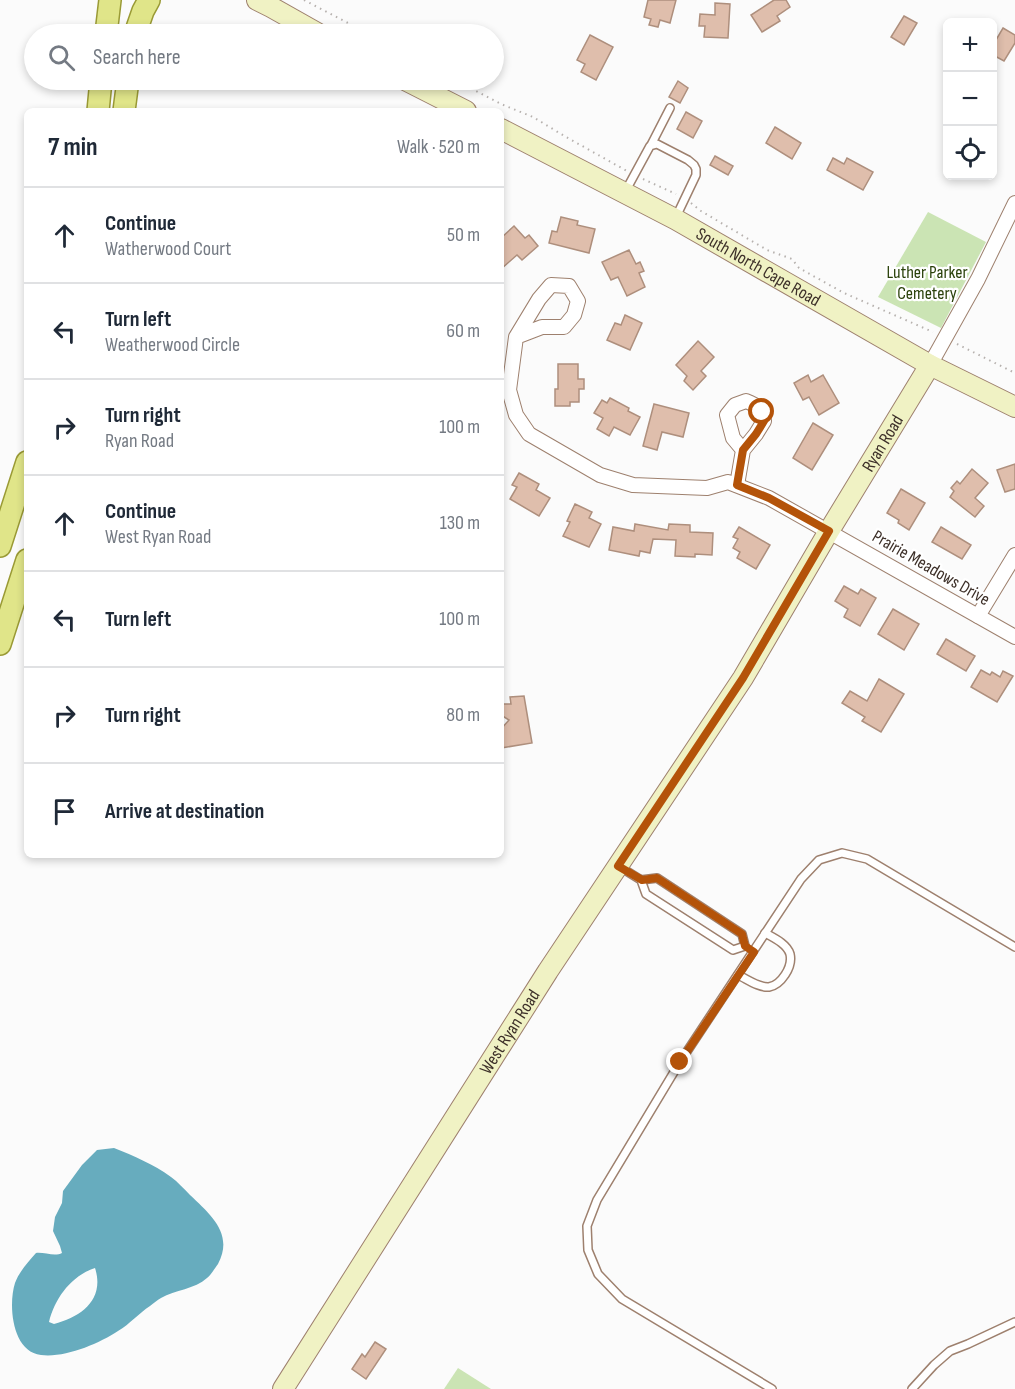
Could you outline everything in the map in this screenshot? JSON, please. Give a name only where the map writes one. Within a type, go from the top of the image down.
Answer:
[{"type":"main road","points":[[107,24],[110,0]]},
{"type":"main road","points":[[135,24],[136,0]]},
{"type":"main road","points":[[138,24],[149,0]]},
{"type":"main road","points":[[98,108],[100,90]]},
{"type":"main road","points":[[124,108],[127,90]]},
{"type":"main road","points":[[0,546],[24,471]]},
{"type":"main road","points":[[0,644],[24,569]]},
{"type":"street","points":[[268,2],[303,24]]},
{"type":"street","points":[[425,90],[460,108]]},
{"type":"street","name":"South North Cape Road","points":[[504,131],[675,219],[930,365],[1015,407]]},
{"type":"street","name":"Ryan Road","points":[[743,678],[930,365],[978,279],[1015,202]]},
{"type":"street","points":[[516,337],[542,327],[564,327],[574,315],[578,301],[569,286],[552,285],[539,299],[516,337],[509,390],[516,415],[529,434],[600,476],[633,485],[707,488],[728,482],[737,485],[743,450]]},
{"type":"street","name":"Prairie Meadows Drive","points":[[737,485],[769,498],[1015,637]]},
{"type":"street","points":[[978,616],[1015,555]]},
{"type":"street","name":"West Ryan Road","points":[[283,1389],[548,971],[743,678]]},
{"type":"lane","points":[[625,193],[670,108]]},
{"type":"lane","points":[[651,145],[657,144],[688,160],[696,169],[696,175],[675,219]]},
{"type":"lane","points":[[772,1389],[622,1299],[598,1274],[588,1250],[587,1226],[597,1200],[680,1062],[801,879],[819,860],[843,853],[867,859],[1015,947]]},
{"type":"lane","points":[[618,866],[642,880],[657,878],[742,934],[745,946],[754,952]]},
{"type":"lane","points":[[642,880],[646,894],[733,950],[745,946]]},
{"type":"lane","points":[[738,975],[760,986],[770,987],[782,979],[788,969],[790,954],[783,944],[765,933]]},
{"type":"lane","points":[[912,1389],[934,1365],[951,1352],[1015,1322]]},
{"type":"path","points":[[304,0],[350,24]]},
{"type":"path","points":[[474,90],[533,117],[634,175],[685,199],[701,212],[767,250],[792,259],[799,268],[844,293],[938,334]]},
{"type":"path","points":[[954,342],[1015,373]]},
{"type":"green space","name":"Luther Parker Cemetery","points":[[928,212],[986,242],[941,328],[878,297]]},
{"type":"green space","points":[[458,1368],[491,1389],[444,1389]]},
{"type":"water","points":[[114,1148],[150,1164],[174,1179],[218,1226],[222,1234],[222,1253],[218,1264],[202,1282],[160,1299],[110,1336],[71,1352],[41,1355],[31,1352],[24,1346],[14,1326],[12,1303],[15,1283],[21,1271],[36,1253],[56,1255],[62,1253],[53,1231],[55,1217],[62,1203],[63,1191],[82,1165],[97,1150]],"holes":[[[95,1268],[97,1289],[89,1305],[74,1317],[54,1324],[49,1322],[55,1305],[71,1282]]]},
{"type":"building","points":[[648,0],[676,0],[670,23],[660,20],[658,27],[649,25],[651,19],[644,17]]},
{"type":"building","points":[[774,0],[786,0],[790,7],[777,16],[780,21],[762,32],[751,15]]},
{"type":"building","points":[[715,3],[730,4],[728,38],[704,37],[705,26],[699,26],[700,14],[715,15]]},
{"type":"building","points":[[904,16],[917,23],[904,45],[891,37]]},
{"type":"building","points":[[1003,28],[1015,35],[1015,43],[1004,61],[997,57],[997,38]]},
{"type":"building","points":[[590,35],[613,47],[596,80],[581,72],[585,64],[577,60]]},
{"type":"building","points":[[678,81],[688,88],[680,103],[669,97]]},
{"type":"building","points":[[686,112],[702,121],[693,138],[677,129]]},
{"type":"building","points":[[775,127],[801,143],[792,159],[766,143]]},
{"type":"building","points":[[715,156],[733,166],[728,175],[710,165]]},
{"type":"building","points":[[833,158],[844,164],[847,158],[873,172],[863,190],[827,170]]},
{"type":"building","points":[[561,217],[578,221],[577,225],[595,229],[589,253],[549,243],[552,231],[557,232]]},
{"type":"building","points":[[514,226],[525,238],[529,235],[538,246],[522,260],[517,255],[504,266],[504,235]]},
{"type":"building","points":[[629,250],[636,264],[640,262],[644,271],[639,273],[645,287],[627,296],[618,277],[611,280],[602,262]]},
{"type":"building","points":[[625,315],[642,323],[630,350],[607,340],[615,323],[621,325]]},
{"type":"building","points":[[698,341],[714,357],[701,371],[706,376],[693,390],[684,381],[687,376],[676,365]]},
{"type":"building","points":[[558,364],[578,364],[578,379],[584,379],[584,389],[579,389],[579,402],[570,402],[570,406],[555,406]]},
{"type":"building","points":[[808,375],[811,382],[823,375],[839,403],[819,415],[809,397],[803,400],[794,383]]},
{"type":"building","points":[[610,398],[640,417],[630,435],[614,427],[609,436],[597,429],[603,418],[594,413],[602,400],[607,403]]},
{"type":"building","points":[[654,404],[689,413],[683,437],[662,432],[657,450],[643,446]]},
{"type":"building","points":[[813,423],[833,435],[812,470],[793,458]]},
{"type":"building","points":[[1015,464],[1015,489],[1005,492],[997,470]]},
{"type":"building","points":[[972,469],[988,483],[975,498],[984,506],[975,517],[950,497],[954,491],[951,488],[957,481],[960,484]]},
{"type":"building","points":[[519,473],[539,484],[536,490],[550,498],[539,516],[510,499],[517,487],[512,485]]},
{"type":"building","points":[[901,489],[925,503],[909,530],[887,513]]},
{"type":"building","points":[[575,504],[592,512],[589,518],[601,524],[589,547],[563,536]]},
{"type":"building","points":[[635,524],[668,530],[669,524],[690,525],[690,532],[713,533],[712,555],[675,556],[676,540],[653,539],[650,553],[640,551],[639,556],[609,550],[613,527],[634,531]]},
{"type":"building","points":[[739,527],[770,545],[756,569],[737,558],[740,552],[733,548],[738,539],[733,537]]},
{"type":"building","points":[[941,527],[971,545],[962,559],[932,542]]},
{"type":"building","points":[[844,586],[858,594],[861,589],[876,598],[860,626],[844,617],[848,609],[835,601]]},
{"type":"building","points":[[893,609],[919,624],[904,650],[878,634]]},
{"type":"building","points":[[946,639],[975,656],[966,671],[937,654]]},
{"type":"building","points":[[981,670],[990,675],[992,672],[1000,677],[1003,671],[1013,676],[997,702],[971,687]]},
{"type":"building","points":[[879,679],[904,694],[881,732],[862,721],[865,717],[842,703],[850,691],[867,701]]},
{"type":"building","points":[[524,696],[532,743],[504,748],[504,726],[509,720],[504,717],[504,704],[511,704],[510,697]]},
{"type":"building","points":[[375,1342],[386,1349],[366,1379],[352,1369],[362,1354],[365,1357]]},
{"type":"route","points":[[680,1062],[754,952],[745,946],[742,934],[657,878],[642,880],[618,866],[743,678],[829,531],[769,498],[737,485],[743,450],[764,421],[762,412]]}]
